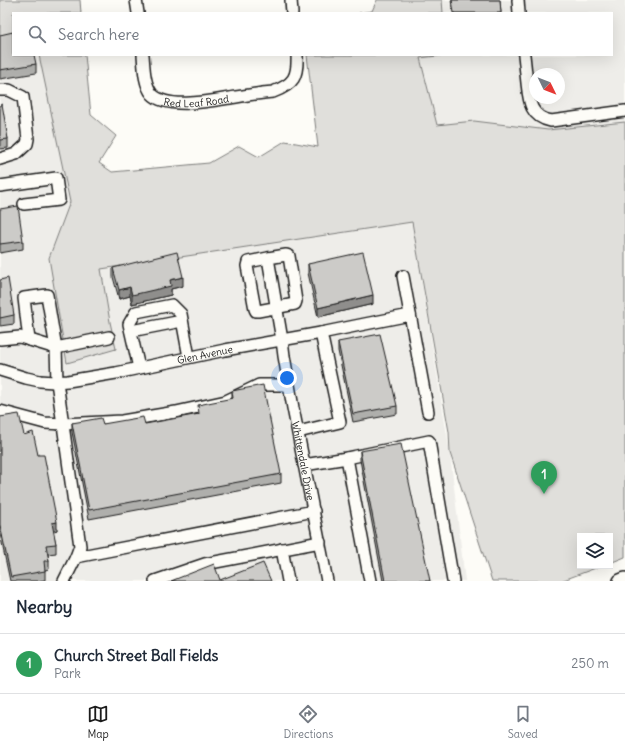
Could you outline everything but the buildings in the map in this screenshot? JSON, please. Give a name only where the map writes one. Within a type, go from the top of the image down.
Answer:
[{"type":"main road","points":[[620,581],[625,579]]},
{"type":"street","points":[[136,0],[138,12]]},
{"type":"street","points":[[291,0],[292,12]]},
{"type":"street","points":[[518,0],[519,12]]},
{"type":"street","name":"Red Leaf Road","points":[[143,56],[148,86],[151,92],[156,97],[173,103],[198,103],[273,92],[288,85],[294,80],[297,56]]},
{"type":"street","points":[[524,56],[529,101],[537,115],[544,120],[551,121],[625,111]]},
{"type":"street","points":[[0,90],[9,90],[23,96],[28,139],[27,144],[16,154],[0,159]]},
{"type":"street","points":[[0,186],[56,178],[59,200],[24,204]]},
{"type":"street","points":[[286,255],[289,256],[296,301],[295,304],[256,311],[247,266],[248,262],[268,258],[286,255]]},
{"type":"street","name":"Whittendale Drive","points":[[268,258],[289,385],[327,581]]},
{"type":"street","points":[[403,276],[428,412]]},
{"type":"street","points":[[29,340],[24,298],[47,295],[56,348],[57,382],[80,546],[64,581]]},
{"type":"street","points":[[139,368],[129,324],[136,312],[172,305],[181,314],[189,357]]},
{"type":"street","name":"Glen Avenue","points":[[0,370],[40,381],[57,382],[84,379],[189,357],[410,315]]},
{"type":"street","points":[[131,331],[182,321]]},
{"type":"street","points":[[298,432],[340,422],[321,333]]},
{"type":"street","points":[[0,339],[20,337],[56,348],[109,337]]},
{"type":"street","points":[[0,411],[45,423],[63,424],[122,421],[176,412],[226,401],[259,385],[289,385]]},
{"type":"street","points":[[304,465],[347,458],[429,441],[453,581]]},
{"type":"street","points":[[347,458],[370,581]]},
{"type":"street","points":[[76,556],[314,511]]},
{"type":"street","points":[[155,581],[205,564],[320,542]]},
{"type":"street","points":[[282,549],[288,581]]},
{"type":"shaded area","points":[[0,0],[80,0],[81,12],[12,12],[12,35],[0,37]]},
{"type":"shaded area","points":[[377,0],[442,0],[443,12],[366,12],[372,11]]},
{"type":"shaded area","points":[[409,0],[625,0],[625,124],[433,145],[416,56],[613,56],[613,12],[411,12]]},
{"type":"shaded area","points":[[12,13],[12,56],[45,56],[101,269],[412,222],[450,453],[465,581],[0,581],[0,14]]},
{"type":"shaded area","points":[[39,56],[85,56],[91,115],[116,136],[99,163],[112,172],[209,163],[239,146],[259,157],[285,141],[318,147],[307,56],[437,56],[420,58],[437,125],[474,121],[548,130],[625,122],[625,557],[613,562],[613,533],[577,533],[577,569],[593,569],[561,581],[492,581],[450,453],[449,432],[412,222],[101,269],[116,349],[67,363],[49,258],[70,202]]},
{"type":"place","name":"Church Street Ball Fields","points":[[544,494]]}]
